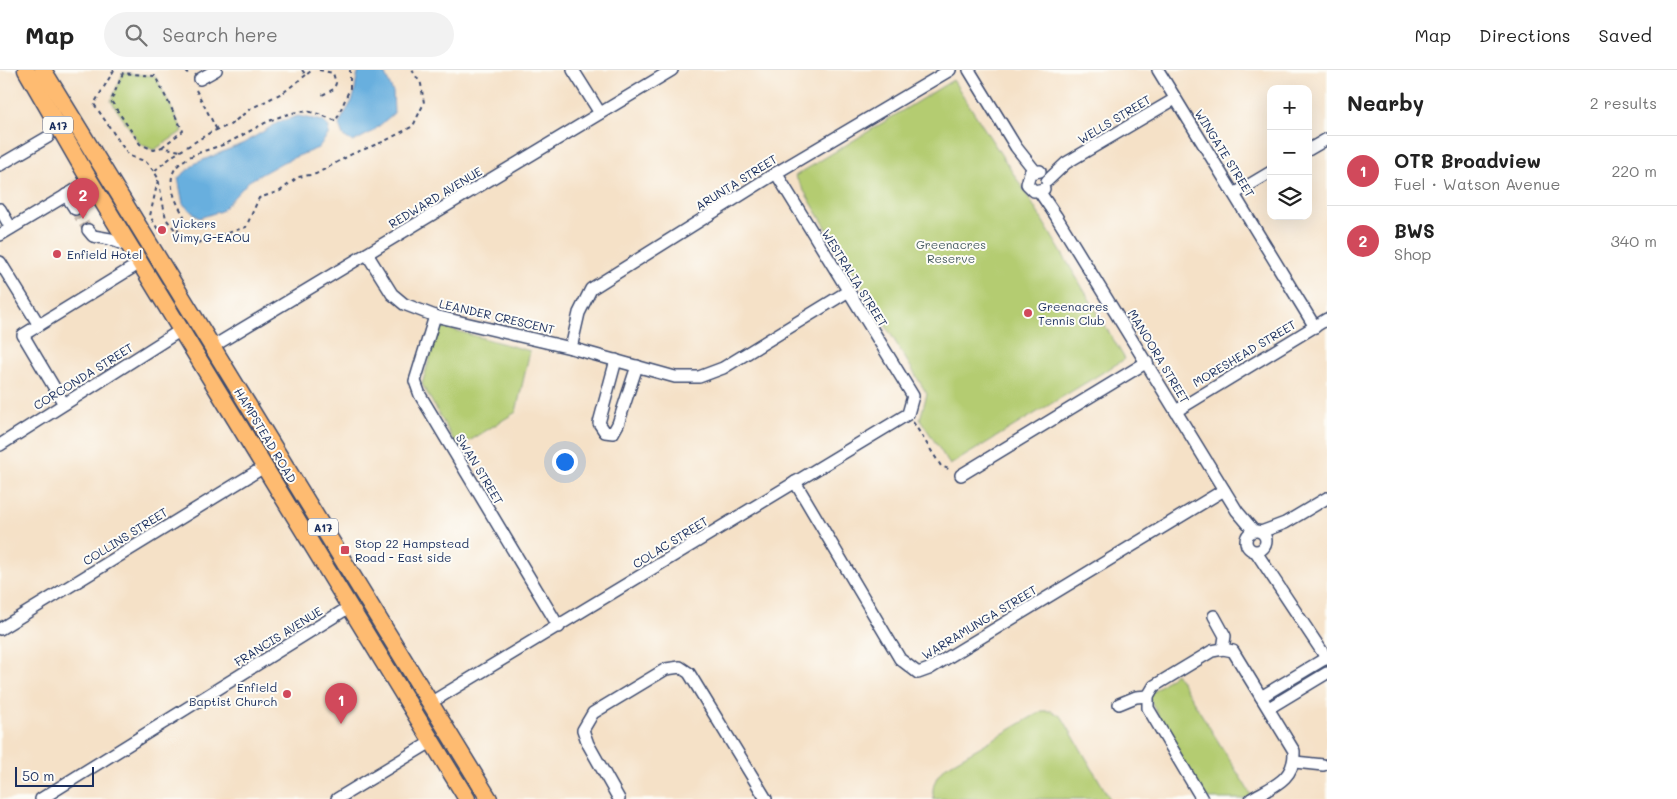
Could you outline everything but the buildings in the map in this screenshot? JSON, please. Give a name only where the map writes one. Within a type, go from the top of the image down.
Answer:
[{"type":"highway","name":"HAMPSTEAD ROAD","points":[[26,70],[90,181],[351,606],[466,799]]},
{"type":"highway","name":"HAMPSTEAD ROAD","points":[[44,70],[489,799]]},
{"type":"highway","points":[[90,181],[106,171]]},
{"type":"highway","points":[[181,330],[196,320]]},
{"type":"highway","points":[[197,356],[212,347]]},
{"type":"highway","points":[[264,467],[279,457]]},
{"type":"highway","points":[[351,606],[367,598]]},
{"type":"highway","points":[[415,712],[430,703]]},
{"type":"highway","points":[[431,742],[448,731]]},
{"type":"street","points":[[195,82],[216,70]]},
{"type":"street","points":[[573,70],[600,114]]},
{"type":"street","name":"REDWARD AVENUE","points":[[212,347],[672,70]]},
{"type":"street","name":"ARUNTA STREET","points":[[571,348],[580,313],[591,290],[613,274],[776,174],[950,70]]},
{"type":"street","name":"MANOORA STREET","points":[[969,70],[1016,147],[1039,179],[1056,216],[1224,490],[1254,533]]},
{"type":"street","name":"WINGATE STREET","points":[[1158,70],[1315,326]]},
{"type":"street","name":"WELLS STREET","points":[[1039,179],[1175,98]]},
{"type":"street","points":[[0,165],[48,137]]},
{"type":"street","points":[[1312,148],[1327,139]]},
{"type":"street","name":"WESTRALIA STREET","points":[[776,174],[847,292],[913,396],[908,414]]},
{"type":"street","points":[[1234,194],[1267,174]]},
{"type":"street","points":[[0,235],[90,181]]},
{"type":"street","points":[[66,195],[75,209]]},
{"type":"street","points":[[0,209],[11,228]]},
{"type":"street","points":[[88,230],[93,236],[110,239],[131,247]]},
{"type":"street","name":"LEANDER CRESCENT","points":[[367,254],[392,294],[404,304],[435,316],[571,348],[675,377],[699,376],[715,371],[847,292]]},
{"type":"street","points":[[0,262],[39,324]]},
{"type":"street","points":[[64,404],[23,335],[140,263]]},
{"type":"street","name":"SWAN STREET","points":[[435,316],[415,381],[420,395],[559,627]]},
{"type":"street","name":"MORESHEAD STREET","points":[[1176,411],[1327,319]]},
{"type":"street","name":"CORCONDA STREET","points":[[0,445],[181,330]]},
{"type":"street","points":[[616,360],[599,423],[605,432],[613,432],[618,424],[637,366]]},
{"type":"street","points":[[962,475],[1147,362]]},
{"type":"street","name":"COLAC STREET","points":[[430,703],[559,627],[908,414]]},
{"type":"street","name":"COLLINS STREET","points":[[0,629],[264,467]]},
{"type":"street","name":"WARRAMUNGA STREET","points":[[795,482],[900,659],[918,673],[929,669],[1224,490]]},
{"type":"street","points":[[1262,548],[1247,547],[1254,533],[1285,523],[1327,498]]},
{"type":"street","points":[[1262,548],[1285,523]]},
{"type":"street","points":[[1254,533],[1265,536],[1262,548],[1276,578],[1327,658],[1261,697]]},
{"type":"street","name":"FRANCIS AVENUE","points":[[41,799],[351,606]]},
{"type":"street","points":[[1214,616],[1225,636],[1223,649]]},
{"type":"street","points":[[1202,799],[1148,708],[1148,696],[1154,686],[1212,651],[1223,649],[1233,652],[1294,751],[1294,762],[1288,776],[1251,799]]},
{"type":"street","points":[[619,799],[588,744],[583,730],[593,712],[666,669],[680,667],[690,673],[766,799]]},
{"type":"street","points":[[1268,708],[1327,673]]},
{"type":"street","points":[[1119,704],[1136,697],[1148,696]]},
{"type":"street","points":[[337,799],[431,742]]},
{"type":"street","points":[[1294,762],[1323,765]]},
{"type":"path","points":[[114,70],[94,104],[130,156],[145,160],[154,171],[158,178],[166,219],[181,237],[197,243],[246,227],[259,198],[280,191],[298,177],[316,174],[352,154],[385,141],[413,126],[424,103],[421,84],[412,70]]},
{"type":"path","points":[[186,70],[195,82],[218,130]]},
{"type":"path","points":[[302,70],[306,75]]},
{"type":"path","points":[[154,171],[180,151],[230,124],[250,109],[284,92],[312,70]]},
{"type":"path","points":[[319,70],[333,73],[336,83],[334,89],[322,96]]},
{"type":"path","points":[[177,233],[184,216],[174,194],[172,182],[173,172],[179,164],[200,152],[227,143],[284,115],[300,111],[313,112],[336,121],[350,88],[350,70]]},
{"type":"path","points":[[162,147],[183,131],[164,93],[155,76],[123,73],[111,101],[140,144],[154,150],[162,147],[180,151]]},
{"type":"path","points":[[156,236],[160,233],[150,216],[158,178]]},
{"type":"path","points":[[908,414],[941,466],[962,475]]},
{"type":"green space","points":[[123,73],[155,76],[183,131],[154,150],[140,144],[111,101]]},
{"type":"green space","name":"Greenacres Reserve","points":[[953,80],[1029,198],[1125,359],[950,465],[920,419],[927,394],[795,176]]},
{"type":"green space","points":[[439,326],[530,351],[516,412],[458,448],[422,384]]},
{"type":"green space","points":[[1176,673],[1253,798],[1202,799],[1148,696]]},
{"type":"green space","points":[[1042,711],[1052,711],[1062,717],[1110,799],[934,799],[933,790],[935,782],[945,767]]},
{"type":"water","points":[[360,70],[383,70],[393,92],[394,113],[372,132],[353,142],[343,136],[339,125],[352,101]]},
{"type":"water","points":[[298,116],[323,121],[329,127],[328,135],[318,148],[283,162],[249,181],[221,211],[199,218],[183,204],[178,178],[196,163],[244,143],[279,122]]},
{"type":"tunnel","points":[[75,209],[88,230]]},
{"type":"place","name":"BWS","points":[[83,219]]},
{"type":"place","name":"Vickers Vimy G-EAOU","points":[[162,230]]},
{"type":"place","name":"Enfield Hotel","points":[[57,254]]},
{"type":"place","name":"Greenacres Tennis Club","points":[[1028,313]]},
{"type":"place","name":"Stop 22 Hampstead Road - East side","points":[[345,550]]},
{"type":"place","name":"Enfield Baptist Church","points":[[287,694]]},
{"type":"place","name":"OTR Broadview","points":[[341,724]]}]
